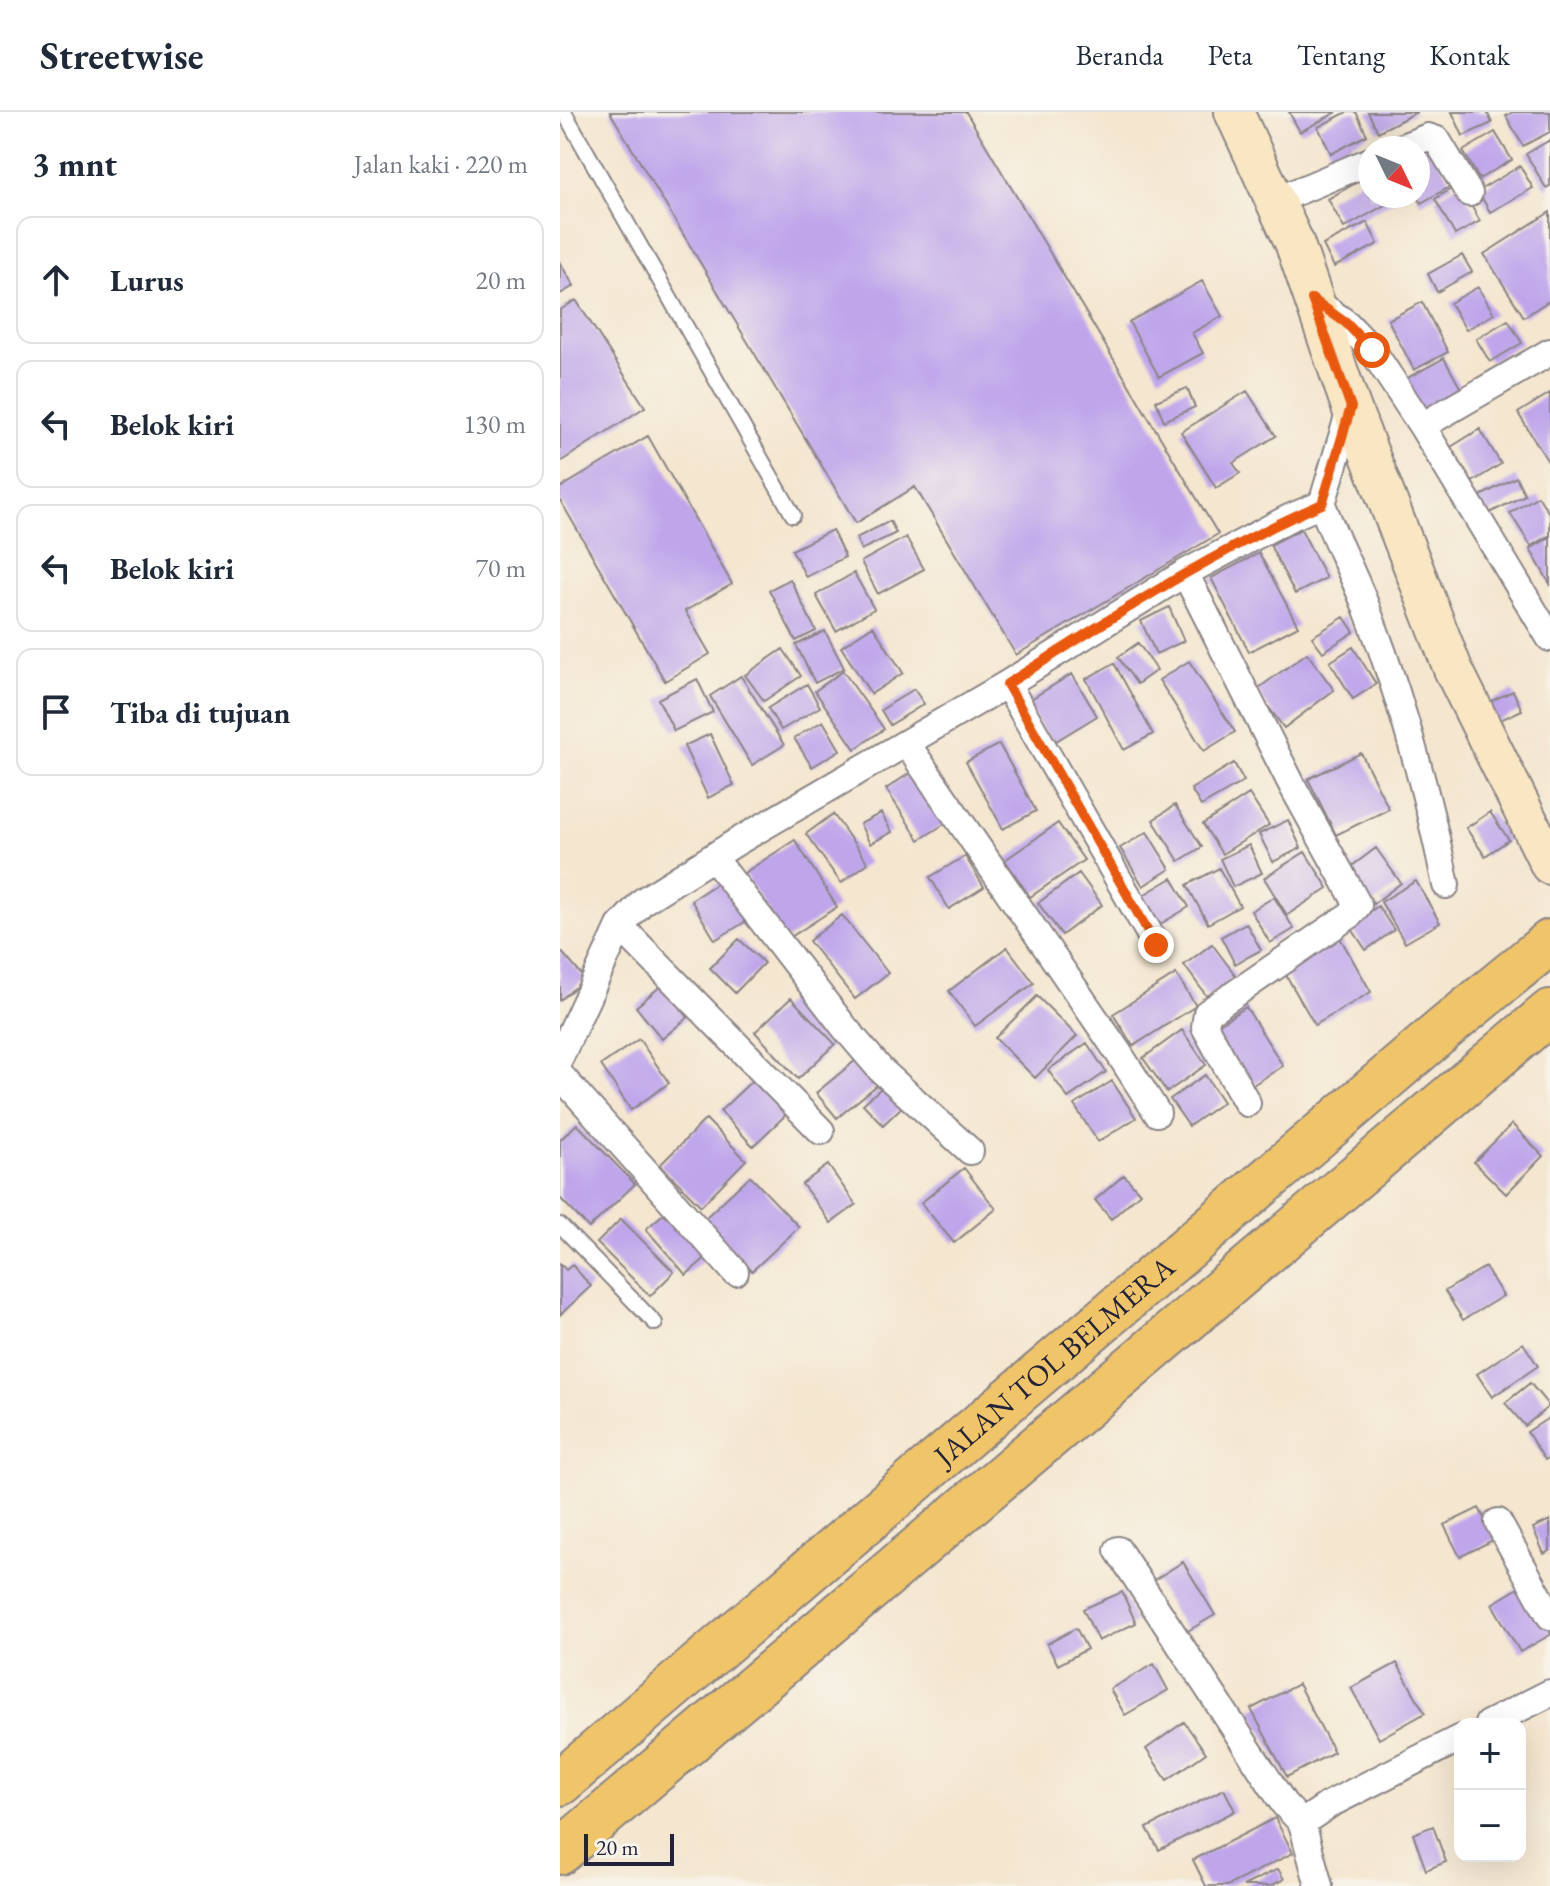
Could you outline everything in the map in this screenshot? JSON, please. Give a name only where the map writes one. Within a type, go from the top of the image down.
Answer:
[{"type":"highway","name":"JALAN TOL BELMERA","points":[[560,1783],[1445,1028],[1550,942]]},
{"type":"highway","name":"JALAN TOL BELMERA","points":[[560,1852],[1550,1012]]},
{"type":"street","points":[[1234,112],[1294,242],[1351,407],[1453,669],[1548,861]]},
{"type":"street","points":[[1430,138],[1437,140],[1469,193]]},
{"type":"street","points":[[1275,201],[1358,166]]},
{"type":"street","points":[[1312,299],[1346,323],[1372,350],[1422,426],[1550,638]]},
{"type":"street","points":[[1422,426],[1550,352]]},
{"type":"street","points":[[1351,407],[1322,504],[1368,612],[1410,734],[1446,885]]},
{"type":"street","points":[[560,1057],[620,926],[643,901],[1007,684],[1185,573],[1322,504]]},
{"type":"street","points":[[1185,573],[1293,787],[1358,905],[1350,915],[1207,1013],[1205,1027],[1247,1103]]},
{"type":"street","points":[[1007,684],[1156,945]]},
{"type":"street","points":[[907,744],[1157,1113]]},
{"type":"street","points":[[713,857],[881,1070],[970,1151]]},
{"type":"street","points":[[620,926],[821,1131]]},
{"type":"street","points":[[560,1075],[735,1272]]},
{"type":"street","points":[[1498,1522],[1550,1616]]},
{"type":"street","points":[[1118,1550],[1284,1804],[1302,1823],[1319,1886]]},
{"type":"street","points":[[1500,1718],[1550,1693]]},
{"type":"street","points":[[1302,1823],[1330,1804],[1454,1741]]},
{"type":"lane","points":[[564,112],[793,515]]},
{"type":"lane","points":[[560,1225],[655,1323]]},
{"type":"building","points":[[610,112],[966,112],[1218,534],[1016,655],[915,487],[856,523]]},
{"type":"building","points":[[1289,112],[1337,112],[1300,132]]},
{"type":"building","points":[[1347,112],[1356,112],[1367,135],[1358,136],[1358,140],[1331,154],[1318,127]]},
{"type":"building","points":[[1368,112],[1417,112],[1378,132]]},
{"type":"building","points":[[1452,112],[1487,112],[1492,123],[1463,136]]},
{"type":"building","points":[[1513,112],[1550,112],[1550,132],[1523,146],[1506,116]]},
{"type":"building","points":[[1495,132],[1512,160],[1479,179],[1463,151]]},
{"type":"building","points":[[1550,140],[1550,186],[1546,188],[1526,154]]},
{"type":"building","points":[[1430,144],[1453,185],[1430,198]]},
{"type":"building","points":[[1520,166],[1533,188],[1490,212],[1478,191]]},
{"type":"building","points":[[1358,182],[1358,208],[1380,208],[1344,228],[1328,199]]},
{"type":"building","points":[[1459,184],[1480,221],[1455,235],[1435,199]]},
{"type":"building","points":[[1550,212],[1550,300],[1524,317],[1484,254]]},
{"type":"building","points":[[1367,222],[1378,244],[1334,267],[1323,245]]},
{"type":"building","points":[[1462,255],[1472,272],[1437,292],[1428,274]]},
{"type":"building","points":[[560,263],[574,286],[560,294]]},
{"type":"building","points":[[1202,281],[1222,316],[1192,333],[1203,353],[1159,377],[1129,322]]},
{"type":"building","points":[[1478,287],[1494,314],[1466,330],[1450,303]]},
{"type":"building","points":[[576,300],[645,407],[560,462],[560,310]]},
{"type":"building","points":[[1422,302],[1448,352],[1414,370],[1388,320]]},
{"type":"building","points":[[1508,320],[1522,343],[1490,362],[1476,339]]},
{"type":"building","points":[[1444,358],[1462,391],[1420,414],[1402,381]]},
{"type":"building","points":[[1187,388],[1195,407],[1164,421],[1156,401]]},
{"type":"building","points":[[1247,391],[1276,436],[1233,463],[1240,473],[1216,488],[1181,432]]},
{"type":"building","points":[[1550,393],[1550,465],[1518,413]]},
{"type":"building","points":[[1480,429],[1501,464],[1472,482],[1451,447]]},
{"type":"building","points":[[648,436],[732,584],[685,611],[710,654],[665,681],[560,500],[560,488]]},
{"type":"building","points":[[1516,477],[1525,495],[1482,517],[1473,500]]},
{"type":"building","points":[[1538,496],[1550,515],[1550,535],[1531,546],[1510,513]]},
{"type":"building","points":[[890,521],[896,533],[861,550],[856,538]]},
{"type":"building","points":[[1301,529],[1326,578],[1295,594],[1270,545]]},
{"type":"building","points":[[832,530],[845,557],[806,577],[792,550]]},
{"type":"building","points":[[906,537],[924,569],[878,594],[861,562]]},
{"type":"building","points":[[1550,537],[1550,584],[1530,549]]},
{"type":"building","points":[[1259,553],[1298,626],[1249,652],[1211,578]]},
{"type":"building","points":[[854,573],[874,609],[836,631],[816,595]]},
{"type":"building","points":[[790,579],[816,631],[796,641],[769,590]]},
{"type":"building","points":[[1169,607],[1184,641],[1156,654],[1141,621]]},
{"type":"building","points":[[1344,617],[1354,632],[1323,652],[1312,637]]},
{"type":"building","points":[[873,626],[903,673],[871,694],[841,647]]},
{"type":"building","points":[[825,631],[844,668],[815,683],[796,645]]},
{"type":"building","points":[[1138,643],[1157,670],[1137,684],[1118,657]]},
{"type":"building","points":[[1353,647],[1376,684],[1353,699],[1330,662]]},
{"type":"building","points":[[783,649],[801,676],[764,701],[745,675]]},
{"type":"building","points":[[1307,653],[1334,690],[1284,728],[1256,690]]},
{"type":"building","points":[[1189,661],[1235,732],[1204,751],[1159,680]]},
{"type":"building","points":[[1114,663],[1153,734],[1124,750],[1086,679]]},
{"type":"building","points":[[843,671],[884,729],[855,749],[815,691]]},
{"type":"building","points":[[1072,674],[1097,716],[1051,744],[1026,702]]},
{"type":"building","points":[[741,676],[784,745],[752,765],[710,696]]},
{"type":"building","points":[[697,679],[713,712],[674,731],[658,699]]},
{"type":"building","points":[[807,684],[820,707],[781,730],[768,708]]},
{"type":"building","points":[[914,689],[924,704],[890,725],[881,710]]},
{"type":"building","points":[[1513,691],[1522,710],[1496,722],[1487,703]]},
{"type":"building","points":[[823,721],[840,750],[812,767],[794,738]]},
{"type":"building","points":[[710,734],[734,785],[708,798],[684,746]]},
{"type":"building","points":[[999,744],[1036,811],[1003,829],[966,762]]},
{"type":"building","points":[[1361,753],[1389,809],[1336,835],[1308,779]]},
{"type":"building","points":[[1234,763],[1244,781],[1201,806],[1191,789]]},
{"type":"building","points":[[913,771],[946,823],[919,840],[886,789]]},
{"type":"building","points":[[1249,794],[1269,825],[1222,854],[1203,824]]},
{"type":"building","points":[[1175,805],[1202,847],[1179,861],[1153,820]]},
{"type":"building","points":[[1490,812],[1509,840],[1485,856],[1466,828]]},
{"type":"building","points":[[881,813],[892,832],[870,844],[860,824]]},
{"type":"building","points":[[833,814],[868,863],[841,883],[806,834]]},
{"type":"building","points":[[1288,820],[1301,848],[1273,862],[1259,834]]},
{"type":"building","points":[[1058,823],[1084,860],[1030,897],[1005,860]]},
{"type":"building","points":[[1147,832],[1170,869],[1143,886],[1120,848]]},
{"type":"building","points":[[795,840],[837,907],[786,940],[744,873]]},
{"type":"building","points":[[1249,845],[1262,873],[1233,887],[1220,859]]},
{"type":"building","points":[[1376,848],[1401,883],[1373,904],[1348,869]]},
{"type":"building","points":[[1305,852],[1328,888],[1287,915],[1264,878]]},
{"type":"building","points":[[965,856],[984,887],[949,909],[930,877]]},
{"type":"building","points":[[1219,868],[1240,906],[1208,924],[1187,885]]},
{"type":"building","points":[[1079,873],[1102,905],[1062,935],[1038,903]]},
{"type":"building","points":[[1172,878],[1189,907],[1157,926],[1140,897]]},
{"type":"building","points":[[721,881],[745,922],[715,940],[691,900]]},
{"type":"building","points":[[1416,881],[1440,923],[1405,943],[1381,902]]},
{"type":"building","points":[[1274,897],[1294,929],[1270,943],[1251,911]]},
{"type":"building","points":[[1378,906],[1394,930],[1366,950],[1350,926]]},
{"type":"building","points":[[842,915],[888,973],[855,999],[809,941]]},
{"type":"building","points":[[1246,923],[1261,950],[1235,964],[1221,937]]},
{"type":"building","points":[[1339,936],[1371,992],[1315,1025],[1283,970]]},
{"type":"building","points":[[739,939],[764,963],[735,993],[710,968]]},
{"type":"building","points":[[1212,944],[1236,976],[1208,998],[1184,965]]},
{"type":"building","points":[[1007,947],[1034,983],[975,1026],[949,991]]},
{"type":"building","points":[[560,950],[585,979],[560,1000]]},
{"type":"building","points":[[1176,974],[1196,1006],[1133,1046],[1113,1014]]},
{"type":"building","points":[[662,985],[688,1017],[662,1039],[636,1007]]},
{"type":"building","points":[[1037,996],[1077,1036],[1035,1078],[995,1038]]},
{"type":"building","points":[[791,998],[835,1044],[798,1079],[755,1032]]},
{"type":"building","points":[[1246,1007],[1283,1066],[1248,1088],[1210,1030]]},
{"type":"building","points":[[1182,1030],[1206,1065],[1167,1092],[1143,1058]]},
{"type":"building","points":[[639,1039],[669,1083],[631,1110],[601,1065]]},
{"type":"building","points":[[1087,1043],[1106,1072],[1068,1098],[1048,1070]]},
{"type":"building","points":[[856,1060],[877,1085],[837,1118],[816,1093]]},
{"type":"building","points":[[758,1075],[791,1110],[753,1146],[720,1111]]},
{"type":"building","points":[[1205,1075],[1223,1102],[1189,1126],[1170,1099]]},
{"type":"building","points":[[1112,1081],[1136,1118],[1098,1142],[1074,1105]]},
{"type":"building","points":[[888,1082],[907,1102],[883,1125],[863,1104]]},
{"type":"building","points":[[706,1119],[746,1160],[701,1206],[660,1165]]},
{"type":"building","points":[[577,1124],[635,1184],[589,1228],[560,1198],[560,1140]]},
{"type":"building","points":[[1512,1124],[1543,1156],[1506,1194],[1474,1162]]},
{"type":"building","points":[[828,1165],[856,1205],[831,1223],[802,1184]]},
{"type":"building","points":[[964,1168],[996,1209],[954,1243],[921,1203]]},
{"type":"building","points":[[1124,1175],[1140,1193],[1111,1219],[1095,1200]]},
{"type":"building","points":[[750,1176],[799,1227],[752,1271],[703,1220]]},
{"type":"building","points":[[669,1209],[709,1255],[686,1275],[646,1229]]},
{"type":"building","points":[[621,1219],[674,1272],[650,1296],[597,1243]]},
{"type":"building","points":[[560,1264],[566,1270],[572,1265],[591,1286],[560,1315]]},
{"type":"building","points":[[1485,1267],[1503,1296],[1463,1320],[1445,1291]]},
{"type":"building","points":[[1523,1343],[1538,1366],[1492,1397],[1477,1374]]},
{"type":"building","points":[[1530,1383],[1549,1406],[1525,1426],[1505,1403]]},
{"type":"building","points":[[1550,1417],[1550,1457],[1545,1460],[1527,1432]]},
{"type":"building","points":[[1479,1508],[1495,1539],[1460,1557],[1444,1525]]},
{"type":"building","points":[[1550,1520],[1550,1551],[1544,1554],[1533,1528]]},
{"type":"building","points":[[1183,1562],[1215,1615],[1186,1632],[1154,1580]]},
{"type":"building","points":[[1525,1584],[1550,1627],[1550,1635],[1520,1652],[1492,1604]]},
{"type":"building","points":[[1122,1592],[1136,1623],[1098,1641],[1083,1609]]},
{"type":"building","points":[[1076,1628],[1087,1649],[1058,1665],[1047,1644]]},
{"type":"building","points":[[1397,1663],[1425,1713],[1379,1739],[1351,1688]]},
{"type":"building","points":[[1154,1664],[1168,1690],[1125,1715],[1110,1689]]},
{"type":"building","points":[[1298,1684],[1334,1752],[1287,1777],[1251,1709]]},
{"type":"building","points":[[1184,1722],[1206,1753],[1167,1780],[1146,1749]]},
{"type":"building","points":[[1224,1789],[1235,1811],[1159,1850],[1147,1828]]},
{"type":"building","points":[[1275,1818],[1293,1853],[1227,1886],[1206,1886],[1193,1860]]},
{"type":"building","points":[[1433,1826],[1446,1862],[1426,1870],[1413,1834]]},
{"type":"building","points":[[1278,1869],[1284,1879],[1271,1886],[1243,1886]]},
{"type":"route","points":[[1156,945],[1007,684],[1185,573],[1322,504],[1351,407],[1312,299],[1346,323],[1372,350]]}]
